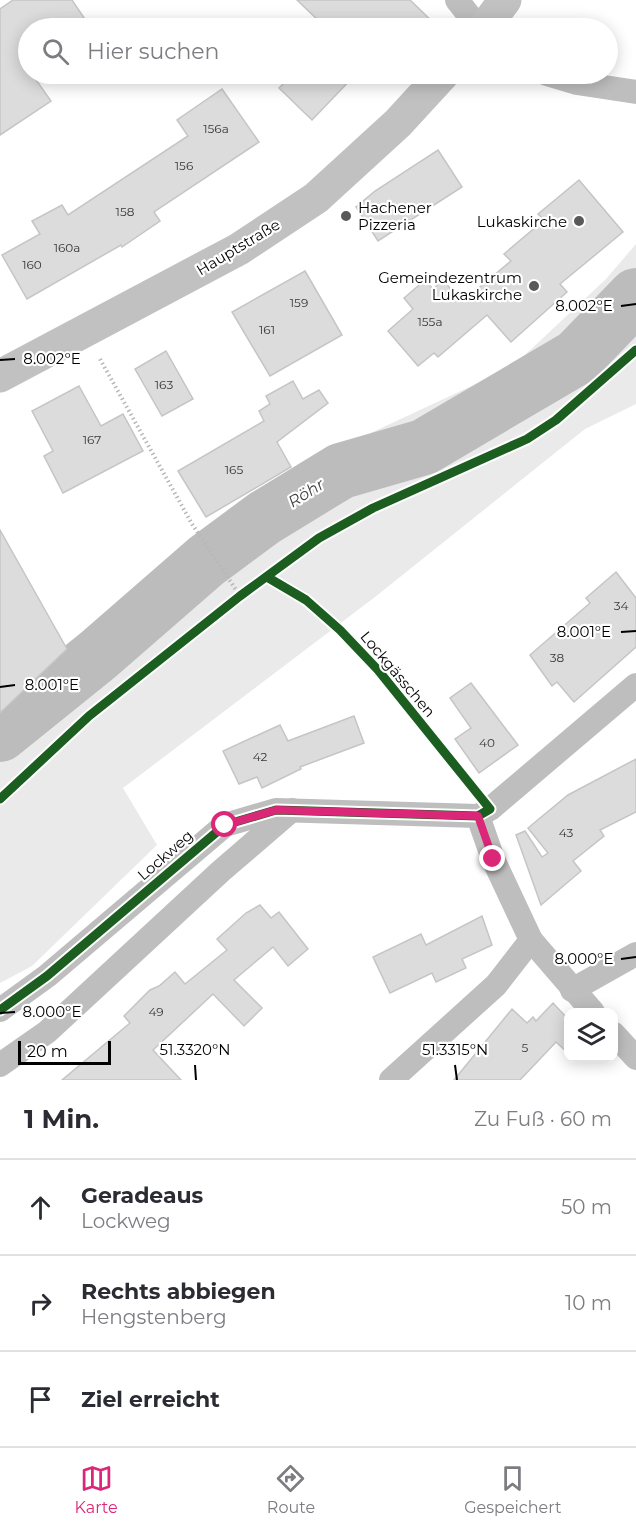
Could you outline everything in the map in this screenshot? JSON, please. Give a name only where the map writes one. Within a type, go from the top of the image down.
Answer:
[{"type":"main road","points":[[492,18],[505,0]]},
{"type":"main road","name":"Hauptstraße","points":[[3,366],[86,332],[238,249],[316,198],[398,123],[434,84]]},
{"type":"street","points":[[457,0],[471,18]]},
{"type":"street","points":[[584,84],[636,92]]},
{"type":"street","points":[[589,1008],[531,940],[493,859],[484,813],[636,686]]},
{"type":"street","points":[[0,1065],[47,1032],[292,810]]},
{"type":"street","name":"Lockweg","points":[[0,1010],[47,976],[225,825],[253,815],[292,810],[484,813]]},
{"type":"street","points":[[392,1080],[496,985],[531,940]]},
{"type":"street","points":[[572,990],[636,954]]},
{"type":"street","points":[[618,1039],[636,1058]]},
{"type":"path","points":[[86,332],[192,524],[240,596]]},
{"type":"shaded area","points":[[636,244],[636,404],[585,429],[375,597],[123,788],[157,845],[32,966],[0,983],[0,745],[110,635],[332,451],[512,367],[606,279]]},
{"type":"building","points":[[13,0],[72,0],[84,18],[18,18],[18,84],[39,84],[51,101],[0,135],[0,9]]},
{"type":"building","points":[[297,0],[410,0],[429,18],[316,18]]},
{"type":"building","points":[[283,84],[346,84],[312,120],[279,88]]},
{"type":"building","points":[[222,89],[259,142],[154,212],[160,221],[122,247],[121,245],[27,299],[2,255],[40,234],[32,221],[62,205],[68,215],[188,136],[177,120]]},
{"type":"building","points":[[438,150],[462,187],[378,241],[356,207],[375,191]]},
{"type":"building","points":[[579,180],[623,232],[560,284],[567,292],[511,342],[487,315],[438,357],[434,353],[418,366],[388,331],[413,309],[404,298],[425,280],[433,289],[443,280],[462,302],[511,261],[504,254],[544,220],[538,214]]},
{"type":"building","points":[[305,271],[342,335],[270,376],[232,312]]},
{"type":"building","points":[[166,351],[193,399],[162,416],[135,369]]},
{"type":"building","points":[[293,381],[303,399],[319,390],[328,403],[277,442],[291,467],[206,517],[178,471],[264,421],[259,411],[270,404],[266,396]]},
{"type":"building","points":[[79,386],[101,426],[123,414],[143,451],[63,493],[44,456],[53,451],[32,411]]},
{"type":"building","points":[[0,530],[67,649],[0,713]]},
{"type":"building","points":[[616,572],[636,598],[636,647],[574,702],[557,682],[552,686],[530,655],[590,603],[586,598]]},
{"type":"building","points":[[471,683],[518,745],[479,773],[455,739],[471,728],[450,698]]},
{"type":"building","points":[[354,716],[364,743],[300,767],[301,769],[262,788],[257,777],[239,784],[223,751],[280,725],[288,741]]},
{"type":"building","points":[[636,759],[636,812],[600,830],[604,836],[573,861],[581,871],[541,905],[516,835],[525,831],[542,857],[548,853],[528,828],[568,795]]},
{"type":"building","points":[[260,905],[271,918],[279,912],[308,949],[288,966],[273,947],[234,980],[262,1008],[244,1026],[213,994],[153,1050],[181,1080],[62,1080],[130,1023],[124,1016],[150,990],[159,986],[175,972],[185,984],[227,950],[217,939],[246,913]]},
{"type":"building","points":[[482,916],[492,945],[462,959],[466,968],[436,982],[432,973],[390,993],[373,957],[421,934],[426,945]]},
{"type":"building","points":[[553,1003],[564,1015],[564,1049],[556,1042],[520,1080],[454,1080],[512,1009],[527,1023],[533,1017],[536,1021]]},
{"type":"waterway","name":"Röhr","points":[[0,734],[98,655],[206,561],[264,518],[341,471],[424,447],[577,357],[636,296]]},
{"type":"cycle path","points":[[0,799],[89,716],[240,596],[319,538],[373,508],[527,439],[556,420],[636,350]]},
{"type":"cycle path","name":"Lockgässchen","points":[[0,1010],[47,976],[225,825],[276,810],[478,816],[490,809],[378,670],[340,630],[306,600],[267,577]]},
{"type":"place","name":"Hachener Pizzeria","points":[[346,216]]},
{"type":"place","name":"Lukaskirche","points":[[579,221]]},
{"type":"place","name":"Gemeindezentrum Lukaskirche","points":[[534,286]]},
{"type":"route","points":[[225,825],[276,810],[478,816],[493,859]]}]
